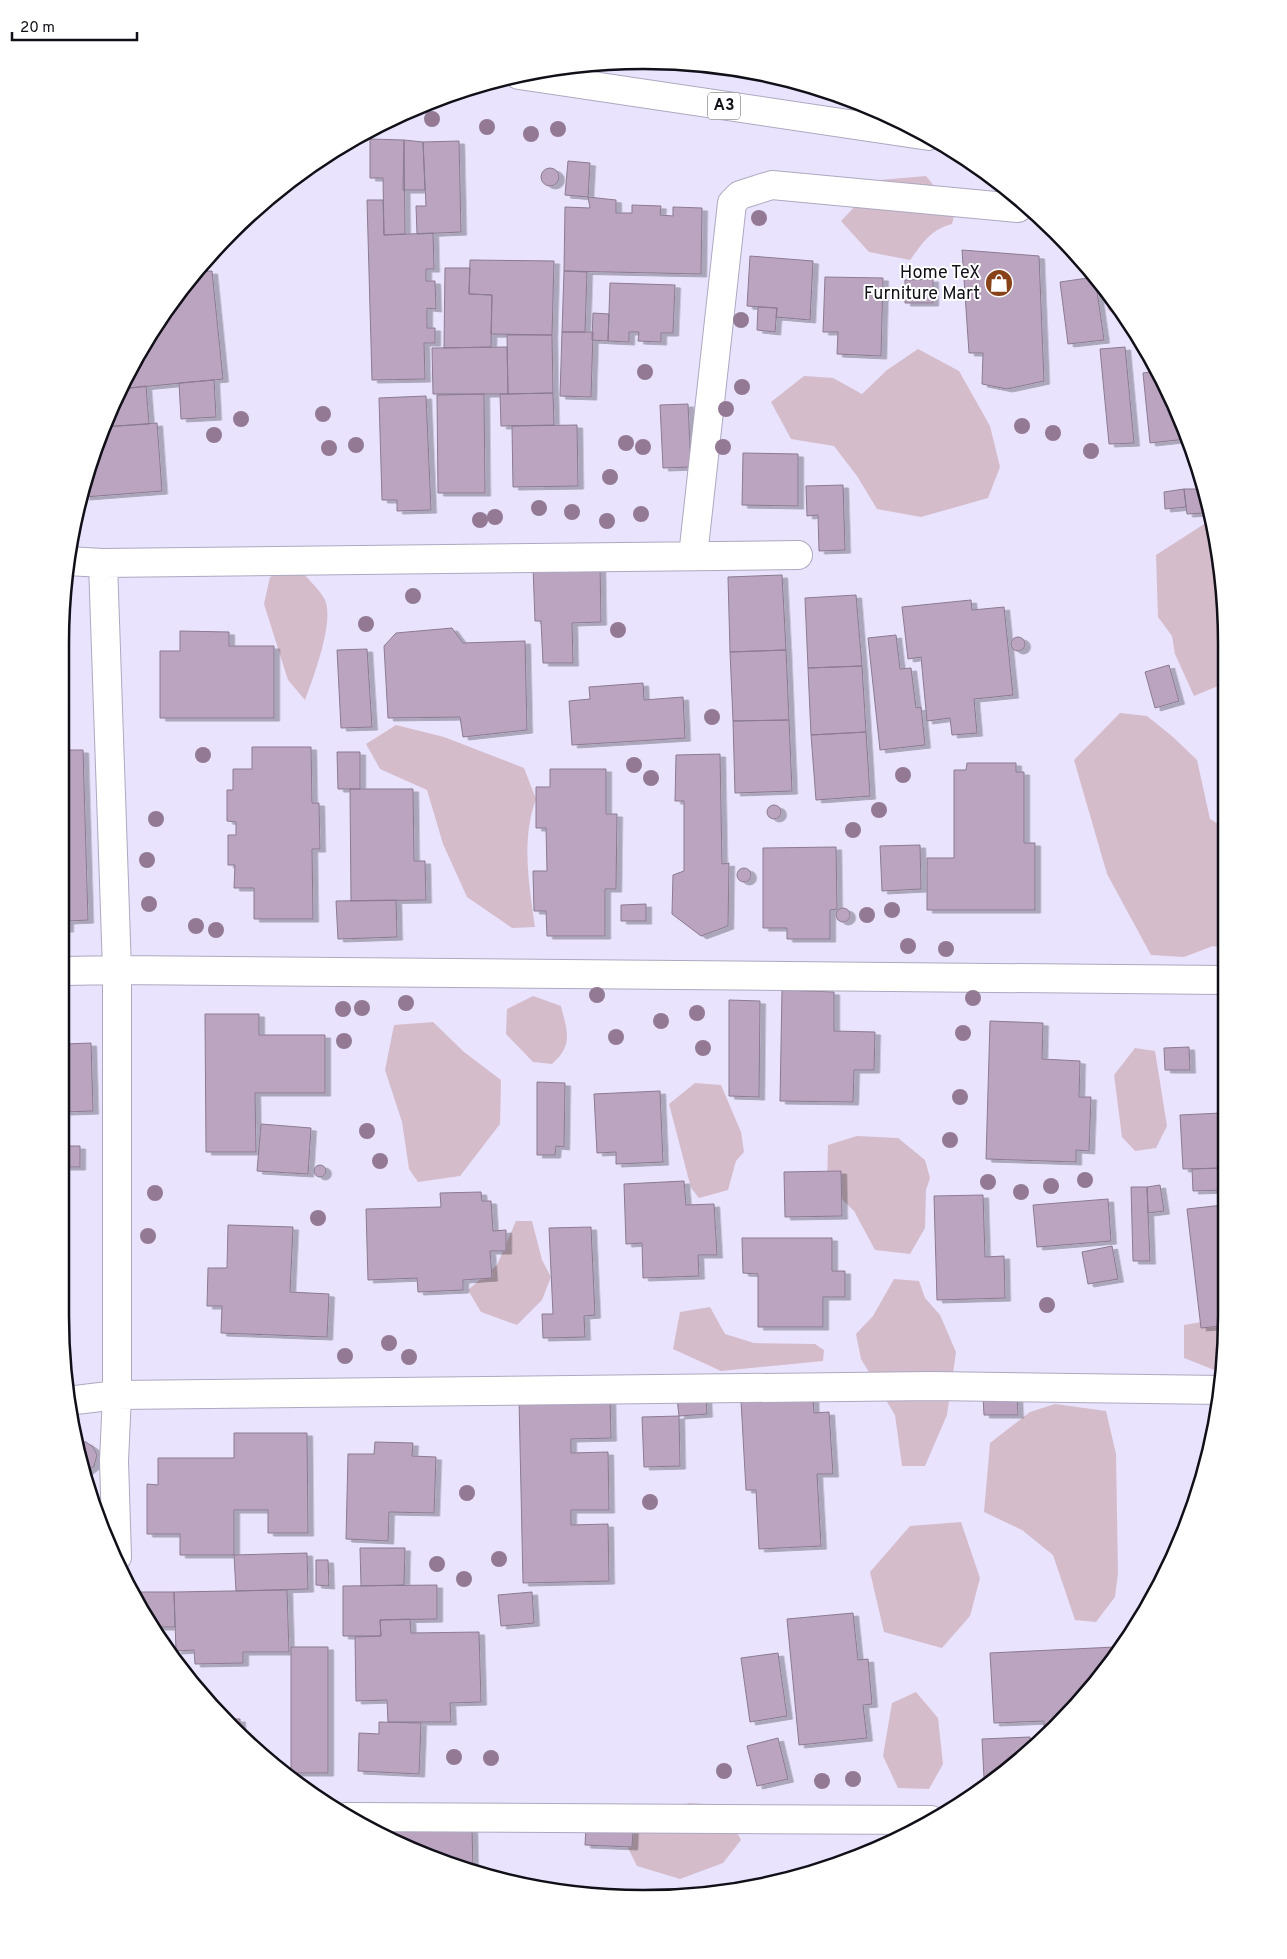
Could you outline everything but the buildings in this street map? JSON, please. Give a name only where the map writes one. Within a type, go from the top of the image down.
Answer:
[{"type":"street","name":"A3","points":[[538,79],[906,133]]},
{"type":"street","points":[[693,556],[732,203],[750,190],[772,185],[1018,208]]},
{"type":"street","points":[[75,561],[103,563],[798,555]]},
{"type":"street","points":[[103,563],[117,970],[116,1395],[114,1461],[118,1546]]},
{"type":"street","points":[[69,971],[1218,980]]},
{"type":"street","points":[[75,1400],[116,1395],[932,1386],[1213,1390]]},
{"type":"street","points":[[363,1817],[918,1820]]},
{"type":"shaded area","points":[[926,176],[955,212],[952,224],[933,233],[910,260],[869,252],[841,221],[880,180]]},
{"type":"shaded area","points":[[918,349],[959,371],[990,426],[1000,467],[988,498],[921,517],[877,509],[857,476],[834,446],[791,439],[771,402],[804,376],[833,378],[862,394],[887,370]]},
{"type":"shaded area","points":[[1205,523],[1217,606],[1218,686],[1194,696],[1175,654],[1172,636],[1158,617],[1156,555]]},
{"type":"shaded area","points":[[299,569],[322,594],[327,607],[322,649],[305,700],[288,680],[264,604],[270,577]]},
{"type":"shaded area","points":[[1120,713],[1147,716],[1197,760],[1210,819],[1218,824],[1218,947],[1213,946],[1184,957],[1151,955],[1107,874],[1074,760]]},
{"type":"shaded area","points":[[396,725],[444,737],[524,768],[536,799],[531,815],[528,846],[529,878],[535,927],[512,928],[467,897],[443,844],[427,790],[380,769],[366,744]]},
{"type":"shaded area","points":[[533,996],[561,1006],[567,1030],[566,1044],[564,1050],[552,1064],[533,1062],[506,1034],[507,1009]]},
{"type":"shaded area","points":[[433,1022],[464,1052],[501,1080],[500,1124],[460,1176],[418,1182],[409,1169],[402,1122],[385,1070],[394,1025]]},
{"type":"shaded area","points":[[1135,1048],[1155,1051],[1167,1126],[1156,1148],[1135,1151],[1122,1137],[1114,1075]]},
{"type":"shaded area","points":[[695,1083],[721,1085],[741,1132],[744,1152],[736,1161],[728,1190],[699,1198],[691,1188],[669,1104]]},
{"type":"shaded area","points":[[857,1136],[898,1138],[925,1160],[930,1178],[926,1190],[925,1228],[910,1254],[875,1250],[854,1211],[827,1185],[828,1145]]},
{"type":"shaded area","points":[[516,1221],[532,1221],[542,1260],[551,1277],[542,1300],[517,1325],[481,1312],[468,1290],[497,1265]]},
{"type":"shaded area","points":[[894,1279],[919,1281],[925,1298],[940,1315],[956,1352],[947,1415],[925,1466],[902,1466],[895,1415],[861,1359],[856,1334],[873,1316]]},
{"type":"shaded area","points":[[710,1307],[725,1334],[754,1343],[815,1344],[824,1350],[823,1361],[721,1371],[673,1349],[680,1312]]},
{"type":"shaded area","points":[[1212,1320],[1218,1325],[1215,1370],[1184,1358],[1184,1325]]},
{"type":"shaded area","points":[[1055,1404],[1106,1411],[1116,1454],[1118,1573],[1115,1597],[1096,1622],[1075,1620],[1053,1555],[1022,1530],[984,1512],[990,1443],[1030,1412]]},
{"type":"shaded area","points":[[961,1522],[980,1578],[970,1616],[942,1648],[884,1632],[870,1572],[910,1526]]},
{"type":"shaded area","points":[[916,1692],[938,1718],[943,1764],[929,1789],[898,1788],[883,1756],[892,1703]]},
{"type":"shaded area","points":[[689,1803],[722,1805],[741,1840],[723,1863],[680,1879],[637,1866],[618,1828]]},
{"type":"place","name":"Home TeX Furniture Mart","points":[[999,283]]}]
